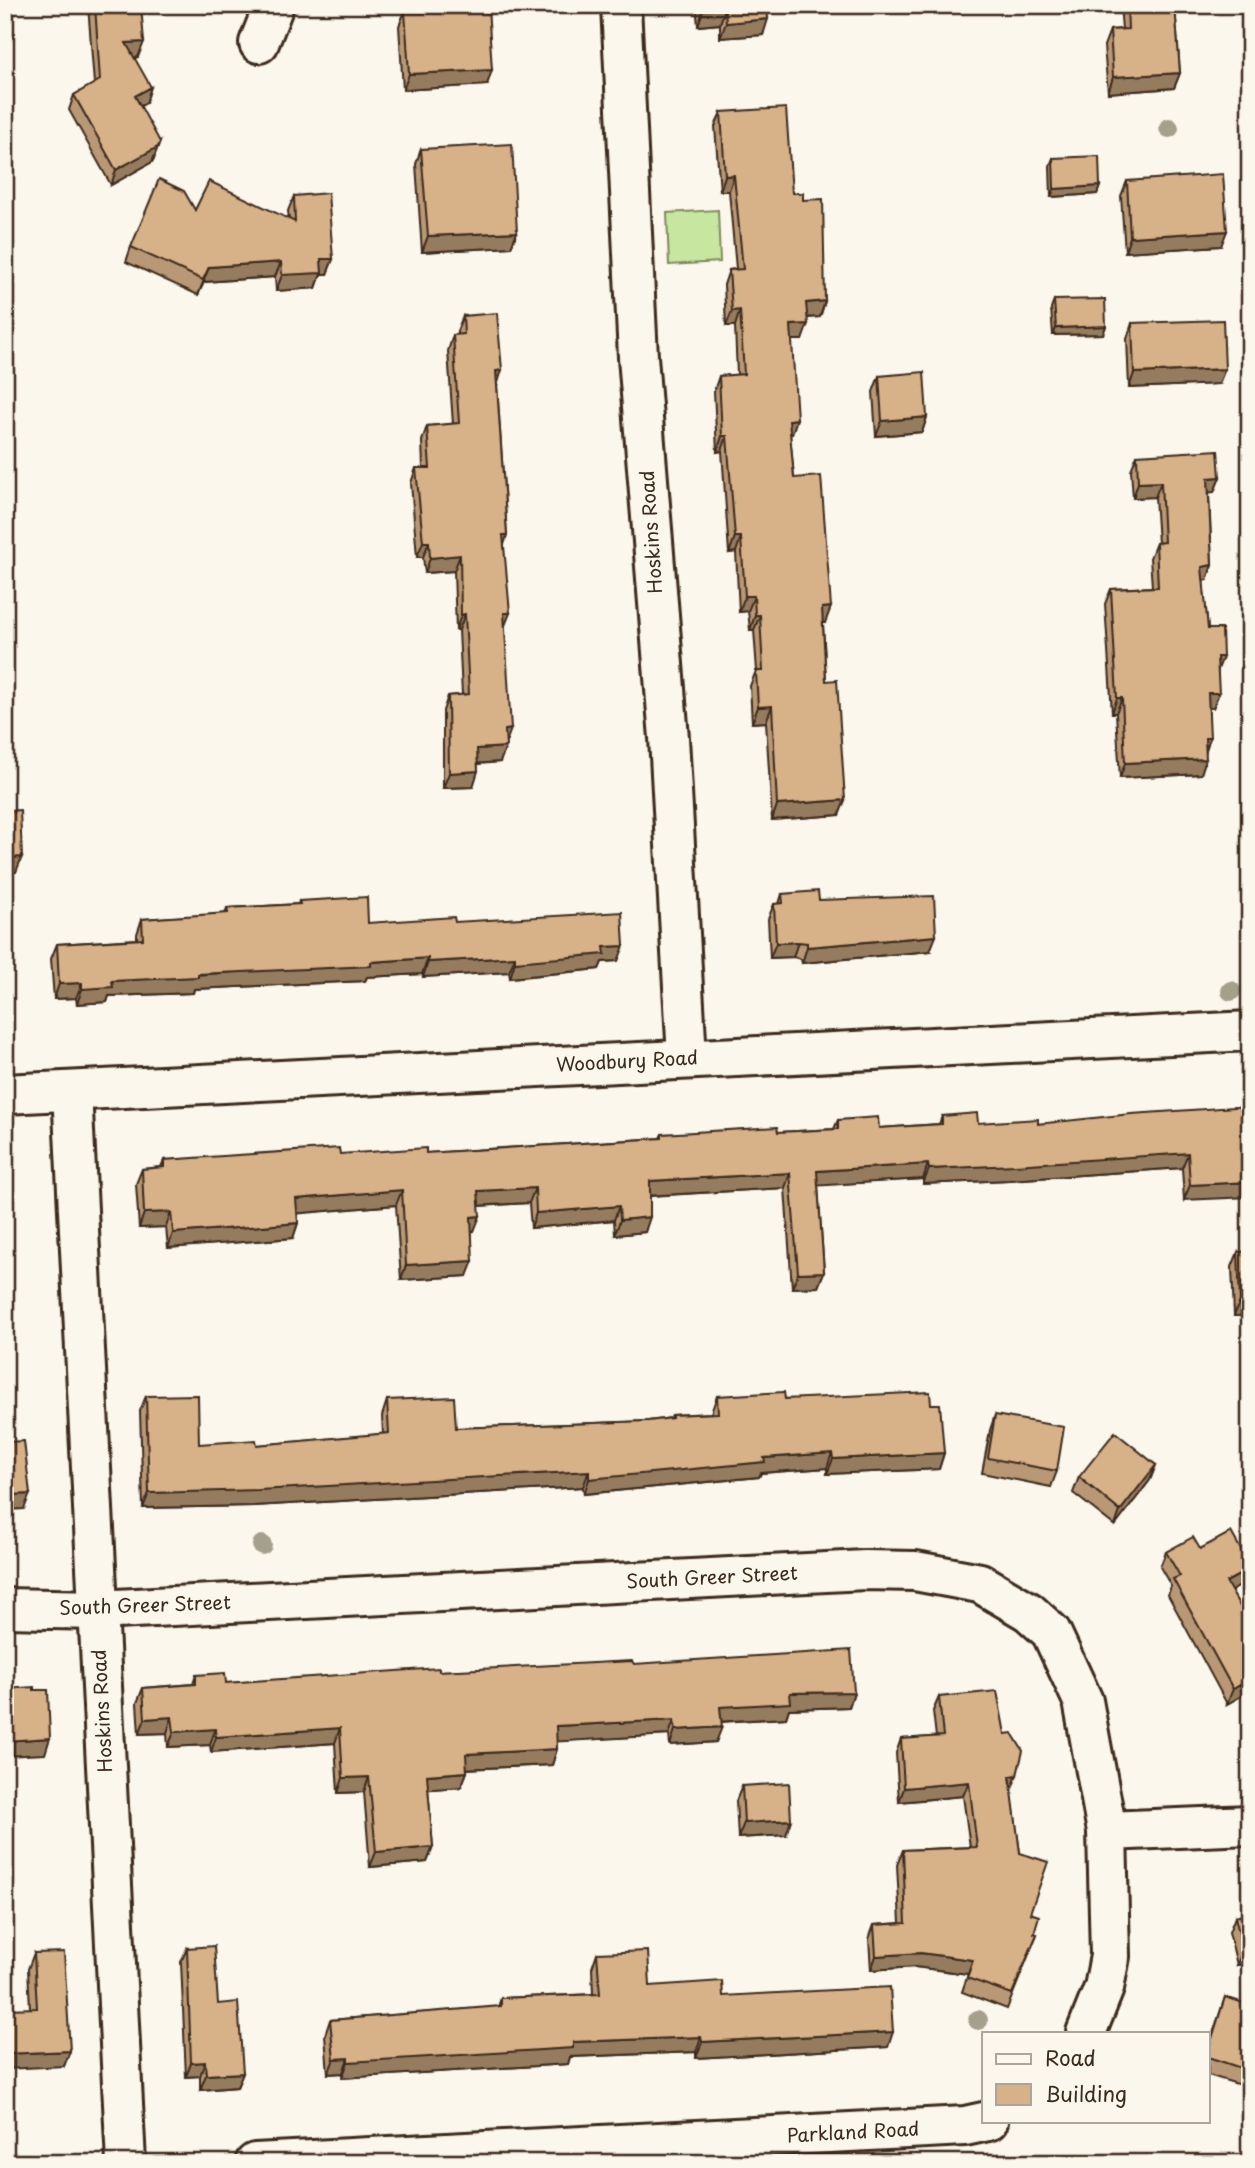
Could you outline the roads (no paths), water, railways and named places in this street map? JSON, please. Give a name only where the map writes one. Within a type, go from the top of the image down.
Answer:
[{"type":"street","points":[[259,43],[274,5]]},
{"type":"street","name":"Hoskins Road","points":[[621,5],[637,343],[669,738],[687,1058]]},
{"type":"street","name":"Woodbury Road","points":[[5,1094],[1250,1031]]},
{"type":"street","name":"Hoskins Road","points":[[72,1091],[126,2163]]},
{"type":"street","name":"South Greer Street","points":[[5,1608],[97,1610],[865,1570],[948,1575],[980,1583],[999,1592],[1051,1632],[1083,1701],[1107,1830]]},
{"type":"street","points":[[1086,2032],[1104,1988],[1110,1956],[1107,1830],[1250,1825]]},
{"type":"street","name":"Parkland Road","points":[[255,2163],[965,2126],[983,2122]]}]
